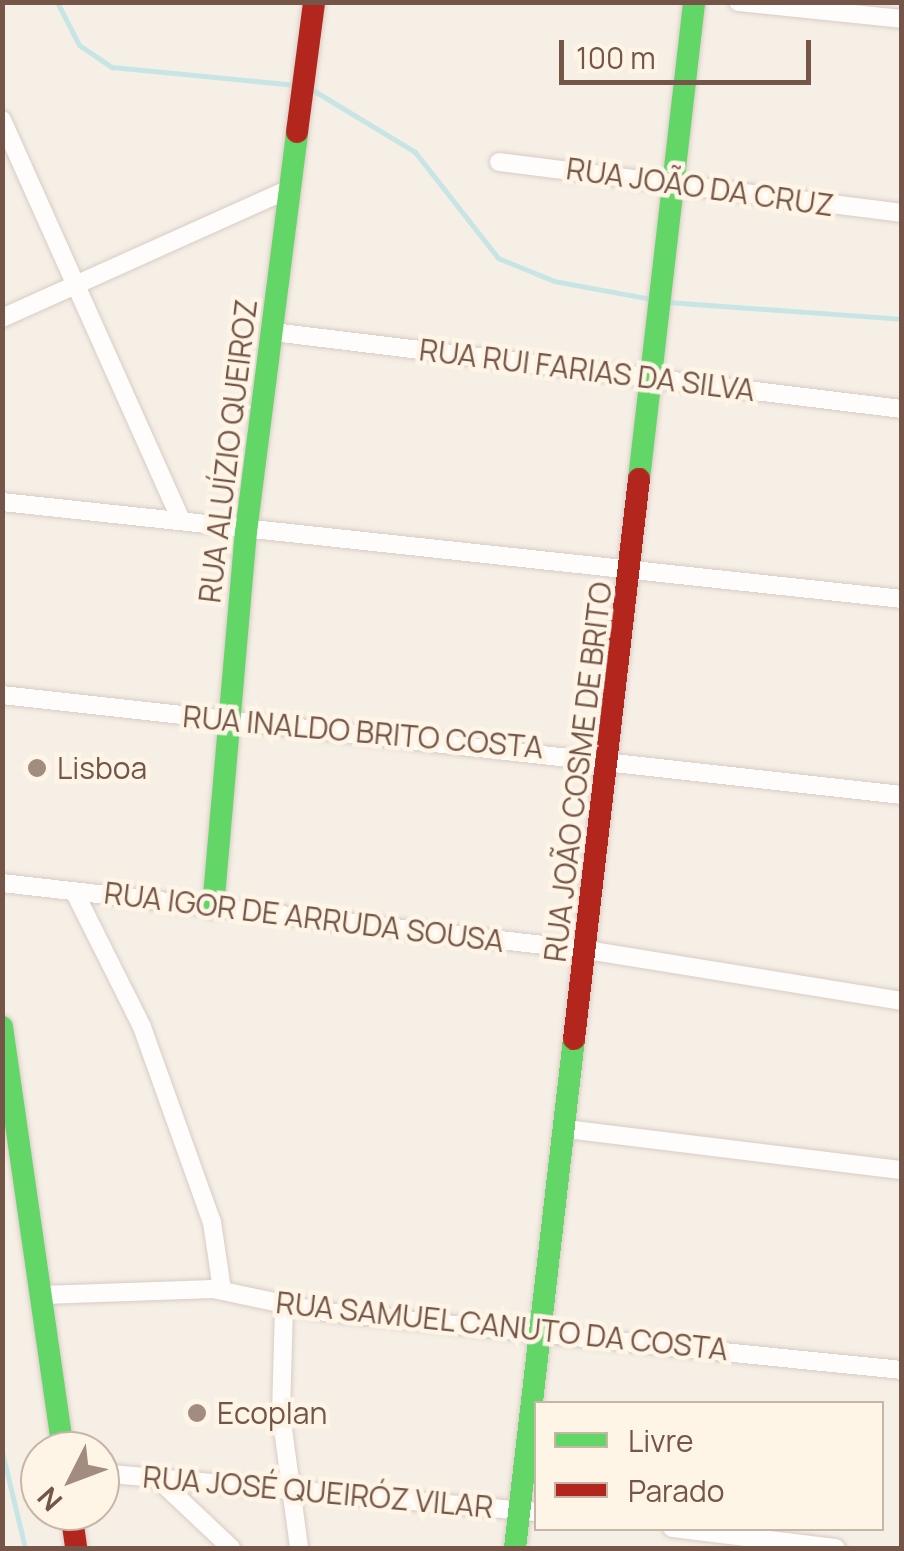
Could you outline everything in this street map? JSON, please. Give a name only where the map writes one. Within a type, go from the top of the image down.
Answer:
[{"type":"street","name":"RUA ALUÍZIO QUEIROZ","points":[[213,908],[246,532],[289,189],[304,106],[314,2]]},
{"type":"street","name":"RUA JOÃO COSME DE BRITO","points":[[538,1401],[605,755],[633,568],[650,377],[694,2]]},
{"type":"street","points":[[738,2],[873,9],[902,19]]},
{"type":"street","points":[[2,120],[181,522]]},
{"type":"street","name":"RUA JOÃO DA CRUZ","points":[[499,162],[902,213]]},
{"type":"street","points":[[2,318],[289,189]]},
{"type":"street","name":"RUA RUI FARIAS DA SILVA","points":[[273,332],[902,409]]},
{"type":"street","points":[[2,502],[246,532],[633,568],[902,600]]},
{"type":"street","name":"RUA INALDO BRITO COSTA","points":[[2,695],[229,721],[605,755],[902,795]]},
{"type":"street","name":"RUA IGOR DE ARRUDA SOUSA","points":[[2,882],[587,950],[902,1000]]},
{"type":"street","points":[[74,891],[142,1027],[212,1222],[222,1290]]},
{"type":"street","points":[[2,1027],[60,1431]]},
{"type":"street","points":[[566,1129],[902,1170]]},
{"type":"street","name":"RUA SAMUEL CANUTO DA COSTA","points":[[43,1295],[222,1290],[284,1306],[545,1329],[902,1370]]},
{"type":"street","points":[[284,1306],[287,1490],[300,1548]]},
{"type":"street","name":"RUA JOÃO COSME DE BRITO","points":[[515,1548],[528,1511],[534,1447]]},
{"type":"street","name":"RUA JOSÉ QUEIRÓZ VILAR","points":[[120,1475],[528,1511]]},
{"type":"street","points":[[157,1478],[232,1548]]},
{"type":"street","points":[[697,1531],[836,1548]]},
{"type":"waterway","points":[[57,2],[79,45],[112,67],[295,85]]},
{"type":"waterway","points":[[311,89],[415,152],[498,258],[554,281],[646,298]]},
{"type":"waterway","points":[[667,302],[902,319]]},
{"type":"waterway","points":[[2,1452],[25,1548]]},
{"type":"traffic: fast","points":[[639,479],[694,2]]},
{"type":"traffic: fast","points":[[213,908],[246,532],[297,132]]},
{"type":"traffic: fast","points":[[2,1027],[60,1431]]},
{"type":"traffic: fast","points":[[515,1548],[574,1039]]},
{"type":"traffic: jam","points":[[297,132],[314,2]]},
{"type":"traffic: jam","points":[[574,1039],[639,479]]},
{"type":"traffic: jam","points":[[74,1531],[76,1548]]},
{"type":"place","name":"Lisboa","points":[[37,768]]},
{"type":"place","name":"Ecoplan","points":[[197,1413]]}]
